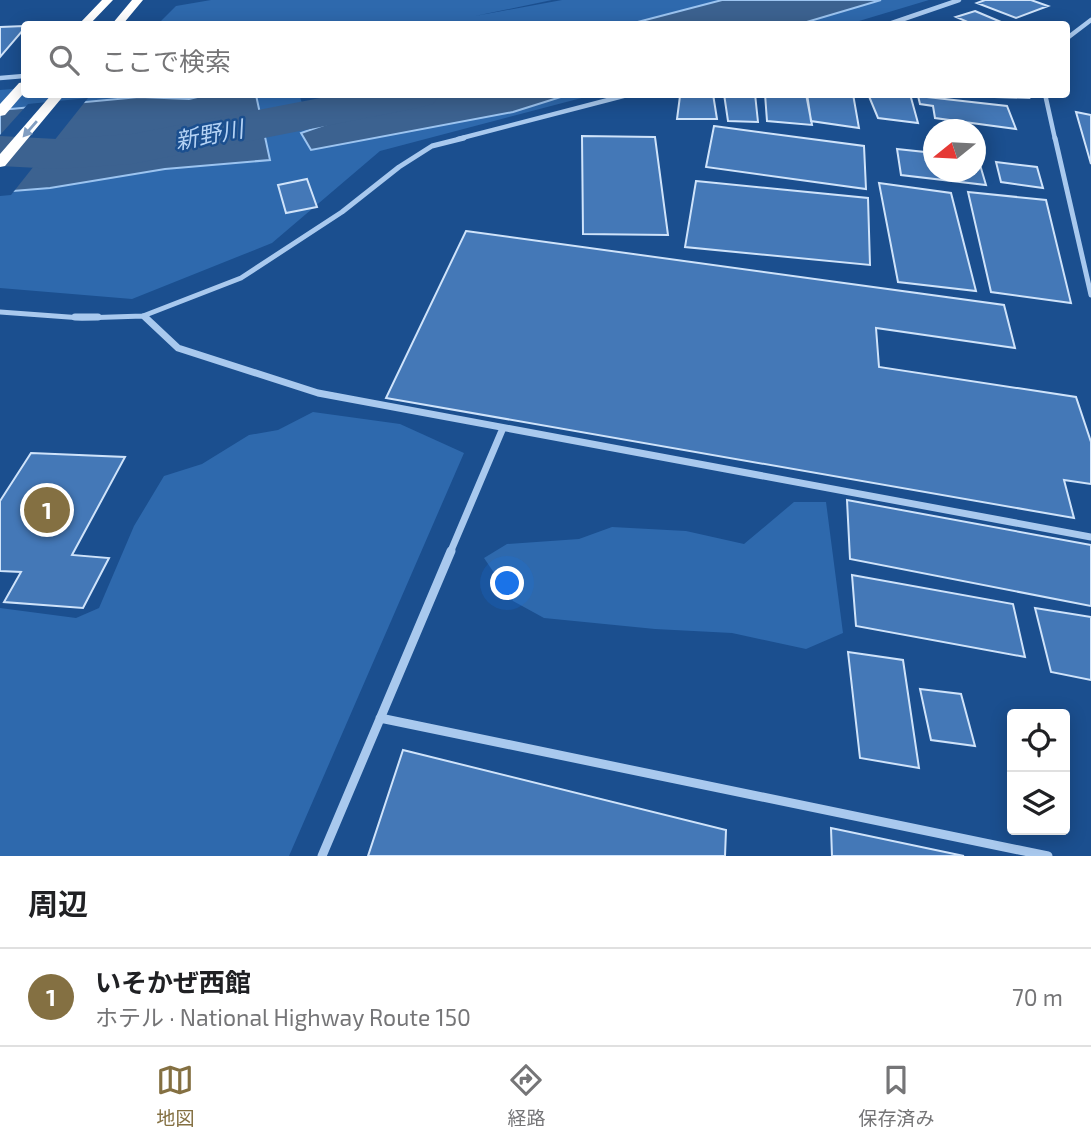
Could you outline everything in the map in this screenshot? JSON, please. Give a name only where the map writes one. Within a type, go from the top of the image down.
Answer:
[{"type":"highway","points":[[87,21],[108,0]]},
{"type":"highway","points":[[120,21],[138,0]]},
{"type":"highway","points":[[0,112],[21,89]]},
{"type":"highway","points":[[0,163],[56,98]]},
{"type":"street","points":[[898,21],[960,0]]},
{"type":"street","points":[[1070,36],[1091,20]]},
{"type":"street","points":[[0,78],[21,76]]},
{"type":"street","points":[[0,312],[82,318],[143,316],[241,278],[342,212],[399,167],[432,146],[616,98]]},
{"type":"street","points":[[1046,98],[1091,295]]},
{"type":"street","points":[[143,316],[177,348],[304,389],[1091,537]]},
{"type":"street","points":[[322,856],[503,428]]},
{"type":"street","points":[[380,718],[1048,856]]},
{"type":"shaded area","points":[[211,0],[552,0],[475,16],[562,0],[722,0],[642,21],[161,21],[176,6]]},
{"type":"shaded area","points":[[881,0],[929,0],[859,21],[810,21]]},
{"type":"shaded area","points":[[21,88],[21,98],[300,98],[302,103],[333,98],[401,98],[301,133],[513,112],[557,98],[582,98],[380,151],[272,243],[132,299],[0,288],[0,90]]},
{"type":"shaded area","points":[[313,412],[400,424],[464,453],[289,856],[0,856],[0,608],[76,618],[99,608],[134,526],[164,476],[202,464],[249,435],[278,430]]},
{"type":"shaded area","points":[[794,502],[826,502],[843,633],[806,649],[732,633],[655,629],[544,618],[513,601],[484,558],[507,544],[579,539],[612,527],[686,531],[744,544]]},
{"type":"water","points":[[722,0],[881,0],[810,21],[642,21]]},
{"type":"water","points":[[128,98],[257,98],[270,160],[165,169],[50,188],[0,192],[0,110]]},
{"type":"water","points":[[401,98],[557,98],[513,112],[311,150],[301,133]]},
{"type":"pier","points":[[88,98],[11,195],[0,196],[0,135],[28,104]]},
{"type":"building","points":[[985,0],[1031,0],[1048,6],[1016,18],[977,3]]},
{"type":"building","points":[[975,11],[999,21],[965,21],[956,17]]},
{"type":"building","points":[[21,26],[21,32],[0,57],[0,27]]},
{"type":"building","points":[[680,98],[714,98],[717,119],[677,119]]},
{"type":"building","points":[[725,98],[755,98],[758,122],[728,121]]},
{"type":"building","points":[[765,98],[807,98],[812,125],[767,121]]},
{"type":"building","points":[[808,98],[854,98],[859,128],[811,121]]},
{"type":"building","points":[[870,98],[911,98],[918,123],[878,118]]},
{"type":"building","points":[[918,98],[1007,106],[1016,129],[986,125],[986,119],[935,118],[933,106],[920,104]]},
{"type":"building","points":[[1076,112],[1091,115],[1091,164]]},
{"type":"building","points":[[714,126],[864,146],[866,189],[706,167]]},
{"type":"building","points":[[582,136],[655,137],[668,235],[583,234]]},
{"type":"building","points":[[897,149],[923,152],[923,178],[901,175]]},
{"type":"building","points":[[996,162],[1037,167],[1043,188],[1001,182]]},
{"type":"building","points":[[307,179],[317,207],[286,213],[278,185]]},
{"type":"building","points":[[696,181],[868,198],[870,265],[685,247]]},
{"type":"building","points":[[960,182],[985,182],[986,185]]},
{"type":"building","points":[[879,183],[951,193],[976,291],[898,282]]},
{"type":"building","points":[[968,192],[1046,200],[1071,303],[991,292]]},
{"type":"building","points":[[466,231],[1004,305],[1015,348],[876,328],[879,367],[1076,397],[1091,442],[1091,484],[1064,480],[1074,518],[386,398]]},
{"type":"building","points":[[31,453],[125,457],[72,555],[109,558],[83,608],[4,602],[21,572],[0,571],[0,501]]},
{"type":"building","points":[[847,500],[1091,545],[1091,606],[850,559]]},
{"type":"building","points":[[852,575],[1013,604],[1025,657],[856,626]]},
{"type":"building","points":[[1035,608],[1091,617],[1091,680],[1051,672]]},
{"type":"building","points":[[848,652],[903,660],[919,768],[860,758]]},
{"type":"building","points":[[920,689],[961,694],[975,746],[931,740]]},
{"type":"building","points":[[403,750],[726,830],[725,856],[368,856]]},
{"type":"building","points":[[831,828],[964,856],[832,856]]},
{"type":"waterway","name":"新野川","points":[[0,151],[57,154],[132,149],[396,98]]},
{"type":"place","name":"いそかぜ西館","points":[[47,510]]}]
